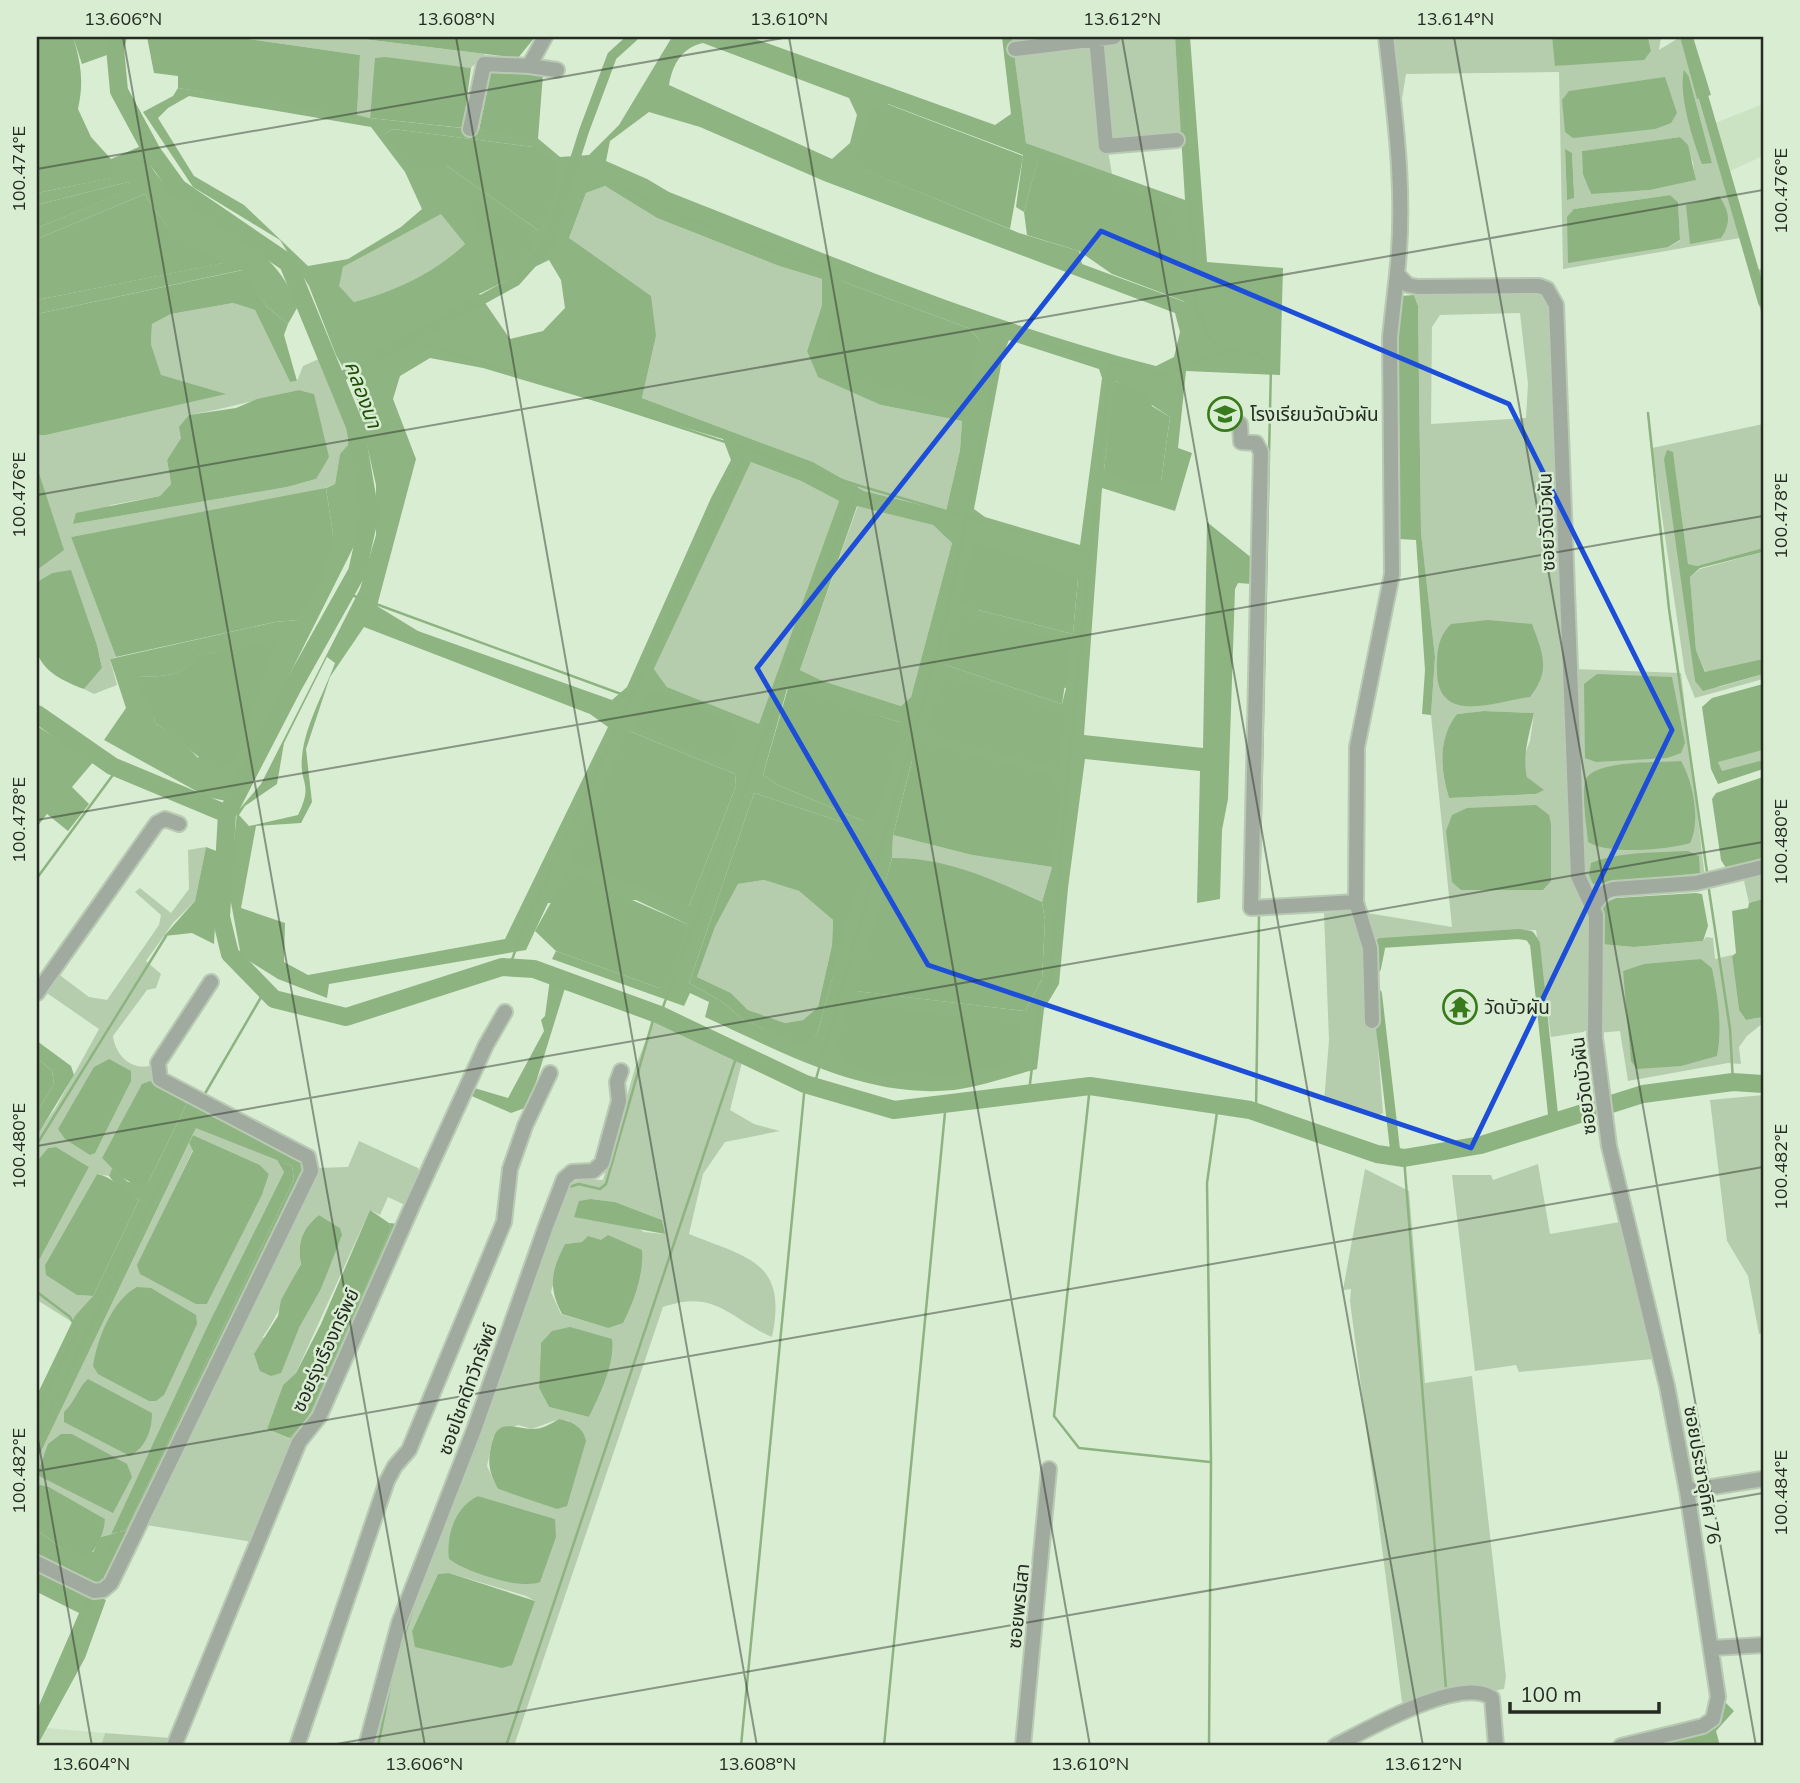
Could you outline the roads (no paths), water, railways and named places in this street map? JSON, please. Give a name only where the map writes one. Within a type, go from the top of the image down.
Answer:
[{"type":"street","points":[[528,66],[545,37]]},
{"type":"street","points":[[1015,49],[1114,37]]},
{"type":"street","points":[[1372,1021],[1370,948],[1356,902],[1357,747],[1392,574],[1390,337],[1401,213],[1399,153],[1386,37]]},
{"type":"street","points":[[1096,38],[1106,146],[1177,140]]},
{"type":"street","points":[[470,129],[484,64],[557,70]]},
{"type":"street","name":"ซอยวัดบัวผัน","points":[[1397,274],[1408,285],[1418,288],[1539,286],[1547,289],[1556,305],[1577,876],[1596,915],[1594,1013],[1609,1146]]},
{"type":"street","points":[[1240,424],[1241,442],[1256,443],[1261,452],[1251,908],[1356,902]]},
{"type":"street","points":[[37,993],[157,822],[165,819],[179,824]]},
{"type":"street","points":[[1593,906],[1605,892],[1613,889],[1696,883],[1763,867]]},
{"type":"street","points":[[37,1563],[94,1591],[103,1590],[111,1583],[311,1171],[308,1157],[160,1079],[158,1063],[211,982]]},
{"type":"street","name":"ซอยรุ่งเรืองทรัพย์","points":[[174,1746],[299,1441],[318,1417],[486,1045],[505,1012]]},
{"type":"street","name":"ซอยโชคดีทวีทรัพย์","points":[[366,1746],[399,1623],[474,1430],[546,1226],[564,1179],[572,1172],[593,1171],[602,1163],[617,1110],[617,1082],[621,1071]]},
{"type":"street","points":[[297,1746],[387,1481],[395,1466],[409,1450],[504,1222],[508,1210],[510,1169],[525,1126],[550,1073]]},
{"type":"street","name":"ซอยประชาอุทิศ 76","points":[[1609,1146],[1667,1386],[1687,1491],[1718,1698],[1713,1719],[1703,1726],[1621,1746]]},
{"type":"street","name":"ซอยพรนิสา","points":[[1023,1746],[1049,1469]]},
{"type":"street","points":[[1687,1491],[1763,1479]]},
{"type":"street","points":[[1712,1648],[1763,1646]]},
{"type":"street","points":[[1335,1746],[1418,1706],[1444,1697],[1476,1691],[1492,1698],[1496,1746]]},
{"type":"waterway","name":"คลองนา","points":[[118,37],[115,48],[119,91],[152,152],[178,188],[288,263],[355,426],[370,514],[357,572],[292,688],[227,814],[221,917],[230,954],[274,999],[346,1017],[502,967],[534,969],[660,1015],[805,1084],[894,1110],[1090,1086],[1250,1110],[1377,1154],[1404,1158],[1481,1145],[1643,1094],[1733,1082],[1763,1084]]},
{"type":"waterway","name":"คลองนา","points":[[337,379],[516,281],[548,245],[584,131],[612,56],[633,37]]},
{"type":"waterway","points":[[1181,37],[1196,305],[1207,336],[1227,350]]},
{"type":"waterway","points":[[1686,37],[1763,302]]},
{"type":"waterway","points":[[574,164],[678,215],[1011,334],[1160,376],[1227,350],[1259,354],[1271,366],[1259,902]]},
{"type":"waterway","points":[[814,1086],[946,619],[1003,332]]},
{"type":"waterway","points":[[409,339],[857,485],[1090,553]]},
{"type":"waterway","points":[[1029,1092],[1039,1009],[1051,980],[1065,803],[1110,362]]},
{"type":"waterway","points":[[1648,413],[1669,609],[1707,872]]},
{"type":"waterway","points":[[509,968],[522,932],[748,447]]},
{"type":"waterway","points":[[660,1015],[857,485]]},
{"type":"waterway","points":[[346,593],[632,698]]},
{"type":"waterway","points":[[37,714],[112,766],[227,814]]},
{"type":"waterway","points":[[37,878],[118,768]]},
{"type":"waterway","points":[[1709,890],[1730,1029],[1733,1082]]},
{"type":"waterway","points":[[1256,1112],[1259,913]]},
{"type":"waterway","points":[[213,918],[221,917]]},
{"type":"waterway","points":[[1376,968],[1381,943],[1519,934],[1530,936],[1535,944],[1554,1124]]},
{"type":"waterway","points":[[37,1144],[166,936]]},
{"type":"waterway","points":[[203,1097],[264,992]]},
{"type":"waterway","points":[[1377,994],[1396,1158]]},
{"type":"waterway","points":[[566,1194],[569,1187],[579,1184],[600,1189],[606,1184],[655,1013]]},
{"type":"waterway","points":[[506,1746],[738,1052]]},
{"type":"waterway","points":[[741,1746],[805,1084]]},
{"type":"waterway","points":[[1090,1086],[1054,1416],[1079,1448],[1210,1462]]},
{"type":"waterway","points":[[884,1746],[946,1102]]},
{"type":"waterway","points":[[1209,1746],[1211,1462],[1207,1183],[1218,1105]]},
{"type":"waterway","points":[[37,1437],[198,1106]]},
{"type":"waterway","points":[[193,1114],[277,1157],[283,1164]]},
{"type":"waterway","points":[[1404,1158],[1446,1689]]},
{"type":"waterway","points":[[526,1303],[555,1223]]},
{"type":"waterway","points":[[37,1292],[70,1317],[77,1330],[37,1410]]},
{"type":"waterway","points":[[470,1461],[479,1438]]},
{"type":"waterway","points":[[37,1550],[80,1573],[91,1575],[103,1564],[119,1532]]},
{"type":"waterway","points":[[37,1579],[89,1603],[37,1722]]},
{"type":"waterway","points":[[397,1658],[415,1601]]},
{"type":"waterway","points":[[378,1746],[393,1671]]},
{"type":"place","name":"โรงเรียนวัดบัวผัน","points":[[1225,414]]},
{"type":"place","name":"วัดบัวผัน","points":[[1460,1007]]}]
